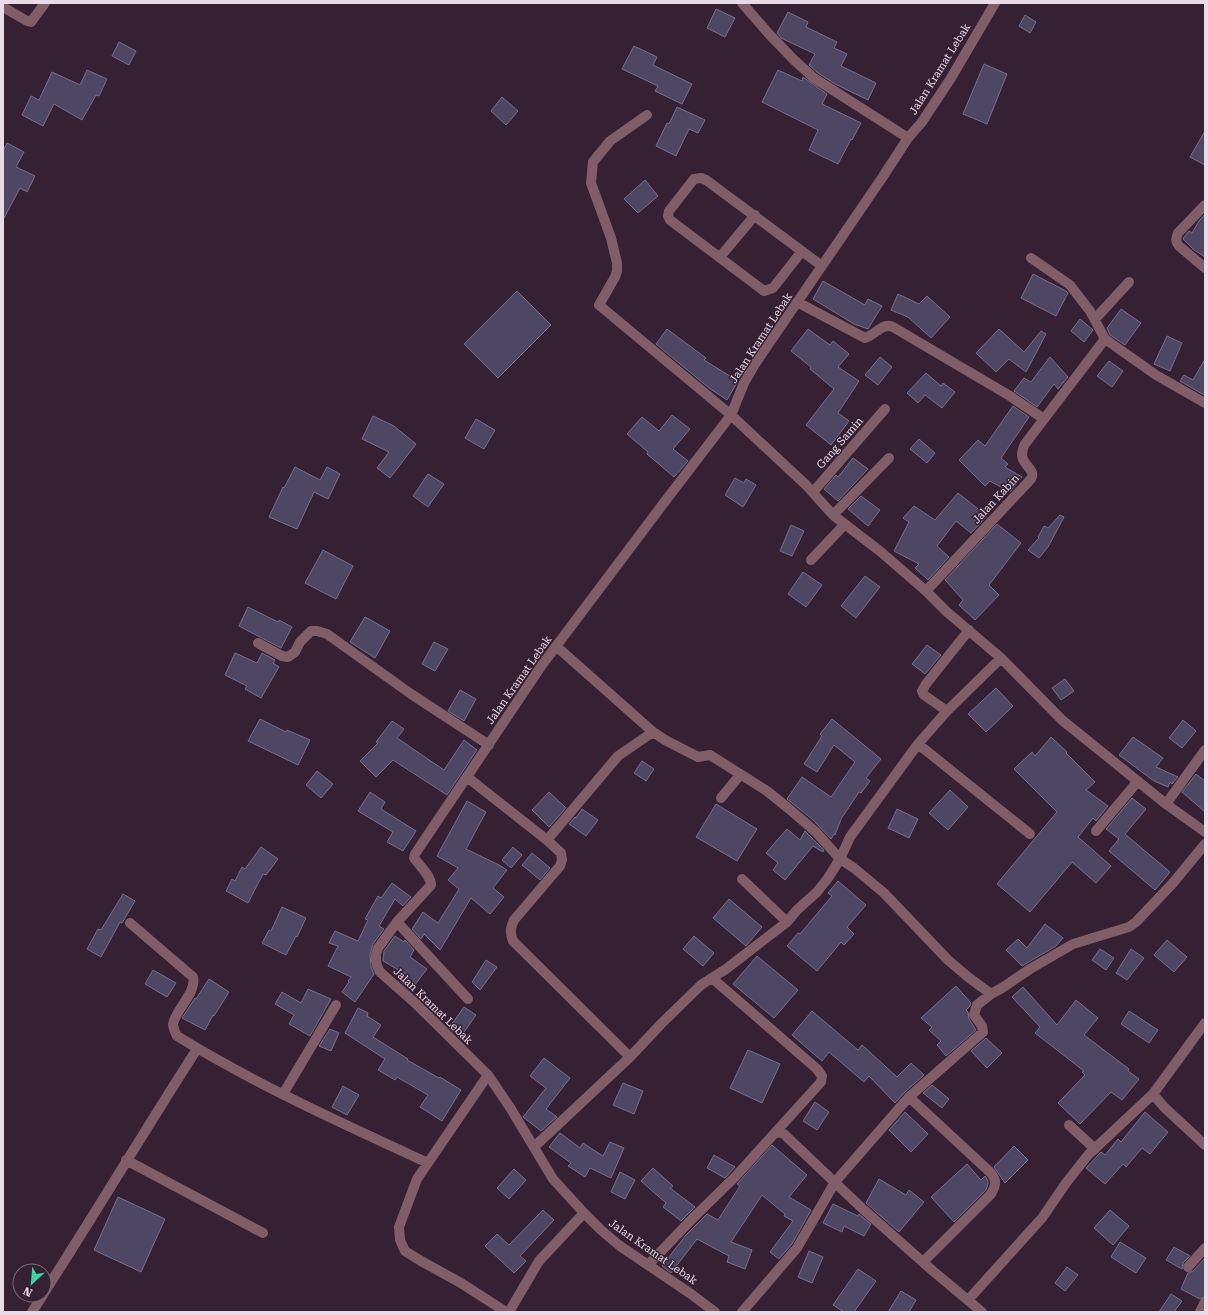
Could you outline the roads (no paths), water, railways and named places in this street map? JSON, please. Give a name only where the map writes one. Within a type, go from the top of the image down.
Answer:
[{"type":"street","points":[[4,10],[31,22],[45,3]]},
{"type":"street","points":[[742,3],[769,34],[814,78],[908,138]]},
{"type":"street","name":"Jalan Kramat Lebak","points":[[715,1312],[610,1238],[584,1213],[553,1178],[511,1109],[488,1075],[414,1002],[380,972],[377,966],[376,954],[378,948],[397,922],[431,885],[429,878],[414,856],[556,646],[731,414],[744,383],[908,138],[922,122],[951,78],[995,3]]},
{"type":"street","points":[[647,115],[610,141],[593,162],[591,184],[611,238],[617,263],[615,277],[599,305],[731,414],[813,492],[833,515],[926,591],[947,612],[1001,658],[1062,720],[1166,804],[1205,832]]},
{"type":"street","points":[[802,250],[773,288],[764,291],[670,220],[668,216],[671,207],[694,179],[702,178],[755,215],[802,250],[822,266]]},
{"type":"street","points":[[1205,205],[1178,233],[1176,238],[1176,242],[1179,246],[1205,268]]},
{"type":"street","points":[[720,257],[755,215]]},
{"type":"street","points":[[1031,258],[1070,285],[1090,311],[1105,339],[1156,375],[1205,404]]},
{"type":"street","points":[[1095,319],[1128,282]]},
{"type":"street","points":[[797,302],[865,338],[889,325],[1010,396],[1044,419]]},
{"type":"street","name":"Jalan Kabin","points":[[926,591],[1031,479],[1033,473],[1022,457],[1021,451],[1024,444],[1105,339]]},
{"type":"street","name":"Gang Samin","points":[[813,492],[885,409]]},
{"type":"street","points":[[833,515],[888,458]]},
{"type":"street","points":[[810,560],[845,524]]},
{"type":"street","points":[[948,711],[924,695],[922,691],[969,630]]},
{"type":"street","points":[[258,643],[282,656],[288,657],[295,652],[300,642],[311,631],[327,634],[411,694],[489,745]]},
{"type":"street","points":[[556,646],[653,732],[698,757],[710,755],[767,791],[816,832],[840,859],[854,868],[884,893],[948,960],[991,994]]},
{"type":"street","points":[[534,1147],[630,1058],[701,985],[755,948],[787,922],[828,878],[840,859],[850,837],[918,744],[948,711],[1001,658]]},
{"type":"street","points":[[547,840],[618,756],[653,732]]},
{"type":"street","points":[[918,744],[1030,834]]},
{"type":"street","points":[[1166,804],[1205,750]]},
{"type":"street","points":[[721,798],[740,775]]},
{"type":"street","points":[[467,777],[547,840],[560,853],[562,860],[560,866],[514,920],[510,929],[510,935],[514,941],[630,1058]]},
{"type":"street","points":[[1096,831],[1138,781]]},
{"type":"street","points":[[742,1312],[797,1248],[835,1182],[909,1097],[983,1032],[982,1026],[974,1015],[974,1009],[977,1004],[1030,969],[1073,944],[1129,927],[1136,922],[1173,882],[1205,844]]},
{"type":"street","points":[[742,879],[787,922]]},
{"type":"street","points":[[397,922],[468,999]]},
{"type":"street","points":[[130,923],[193,977],[194,982],[192,988],[173,1025],[177,1036],[197,1049],[283,1094],[339,1122],[428,1162]]},
{"type":"street","points":[[648,1265],[735,1177],[821,1082],[822,1076],[817,1069],[712,978]]},
{"type":"street","points":[[283,1094],[316,1035],[336,1005]]},
{"type":"street","points":[[968,1300],[1042,1218],[1066,1182],[1088,1155],[1153,1094],[1205,1022]]},
{"type":"street","points":[[52,1281],[126,1160],[197,1049]]},
{"type":"street","points":[[488,1075],[417,1180],[399,1227],[401,1245],[405,1251],[461,1283],[507,1312],[539,1261],[584,1213]]},
{"type":"street","points":[[1153,1094],[1164,1107],[1205,1145]]},
{"type":"street","points":[[909,1097],[991,1173],[995,1178],[996,1186],[991,1194],[923,1262]]},
{"type":"street","points":[[1069,1125],[1095,1149]]},
{"type":"street","points":[[776,1132],[784,1134],[864,1210],[982,1312]]},
{"type":"street","points":[[126,1160],[263,1233]]},
{"type":"street","points":[[1188,1267],[1205,1248]]},
{"type":"street","points":[[1200,1312],[1205,1302]]},
{"type":"street","points":[[32,1312],[38,1303]]}]
